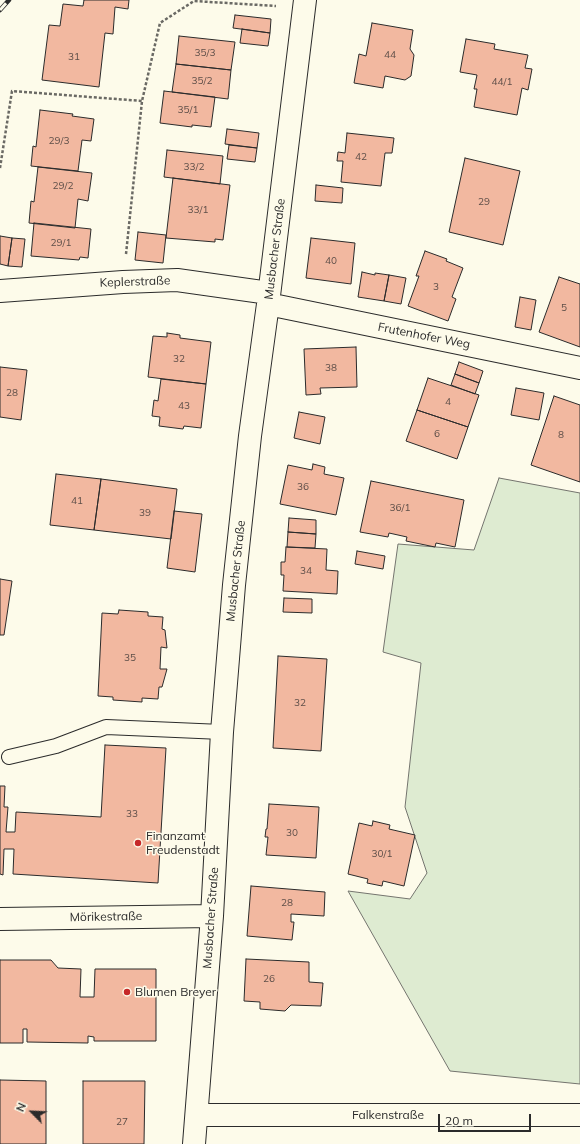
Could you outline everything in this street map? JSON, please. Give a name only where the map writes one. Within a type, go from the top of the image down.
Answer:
[{"type":"street","name":"Musbacher Straße","points":[[194,1144],[212,916],[222,732],[233,600],[250,436],[269,298],[304,4]]},
{"type":"street","name":"Keplerstraße","points":[[0,291],[123,282],[177,280],[269,298]]},
{"type":"street","name":"Frutenhofer Weg","points":[[269,298],[580,368]]},
{"type":"street","name":"Mörikestraße","points":[[0,919],[212,916]]},
{"type":"street","name":"Falkenstraße","points":[[197,1115],[580,1115]]},
{"type":"lane","points":[[9,757],[56,746],[106,727],[222,732]]},
{"type":"path","points":[[123,282],[142,101],[160,24],[194,0],[304,4]]},
{"type":"path","points":[[0,168],[12,91],[142,101]]},
{"type":"green space","points":[[499,478],[580,493],[580,1084],[450,1071],[348,891],[410,899],[427,873],[405,807],[421,663],[383,652],[398,544],[474,550]]},
{"type":"building","points":[[84,0],[129,0],[128,9],[115,7],[113,34],[105,33],[99,87],[42,80],[49,25],[60,26],[63,4],[83,6]]},
{"type":"building","points":[[235,15],[271,19],[270,33],[233,28]]},
{"type":"building","points":[[372,23],[413,30],[410,49],[414,55],[411,76],[405,80],[385,76],[383,88],[354,83],[359,54],[366,56]]},
{"type":"building","points":[[242,29],[270,33],[268,46],[240,43]]},
{"type":"building","points":[[179,36],[235,42],[231,70],[176,64]]},
{"type":"building","points":[[466,39],[495,44],[494,49],[528,55],[525,68],[532,69],[528,90],[522,88],[517,115],[474,107],[477,89],[474,89],[477,75],[460,72]]},
{"type":"building","points":[[176,64],[231,70],[228,99],[172,92]]},
{"type":"building","points":[[164,91],[215,97],[211,127],[192,125],[192,127],[160,123]]},
{"type":"building","points":[[40,110],[73,114],[72,116],[94,119],[91,141],[82,140],[78,171],[31,166],[33,146],[36,147]]},
{"type":"building","points":[[227,129],[259,133],[257,148],[225,144]]},
{"type":"building","points":[[347,133],[394,138],[392,153],[385,153],[381,186],[341,182],[343,161],[337,161],[338,152],[345,153]]},
{"type":"building","points":[[229,145],[257,148],[255,162],[227,159]]},
{"type":"building","points":[[167,150],[223,156],[220,184],[164,177]]},
{"type":"building","points":[[465,158],[520,171],[503,245],[449,232]]},
{"type":"building","points":[[38,167],[92,173],[88,201],[78,199],[75,228],[29,223],[31,201],[34,202]]},
{"type":"building","points":[[173,178],[230,185],[223,240],[215,239],[215,242],[166,238]]},
{"type":"building","points":[[316,185],[343,188],[342,203],[315,201]]},
{"type":"building","points":[[34,223],[91,229],[88,258],[80,257],[79,260],[31,256]]},
{"type":"building","points":[[138,232],[166,235],[163,263],[135,260]]},
{"type":"building","points":[[0,236],[12,238],[8,266],[0,264]]},
{"type":"building","points":[[12,238],[25,239],[22,267],[8,266]]},
{"type":"building","points":[[311,238],[355,243],[351,284],[306,278]]},
{"type":"building","points":[[425,251],[447,259],[446,261],[463,268],[452,297],[456,299],[448,321],[408,306],[419,276],[416,276]]},
{"type":"building","points":[[362,272],[375,275],[375,273],[389,275],[384,301],[358,297]]},
{"type":"building","points":[[389,275],[406,278],[401,304],[384,301]]},
{"type":"building","points":[[559,277],[580,284],[580,347],[539,332]]},
{"type":"building","points":[[520,297],[536,300],[531,330],[515,327]]},
{"type":"building","points":[[167,333],[180,335],[180,338],[211,342],[206,384],[148,377],[153,336],[167,337]]},
{"type":"building","points":[[356,347],[357,387],[320,388],[321,394],[306,395],[304,349]]},
{"type":"building","points":[[459,362],[483,371],[479,383],[455,374]]},
{"type":"building","points":[[0,367],[27,370],[21,420],[0,417]]},
{"type":"building","points":[[455,374],[479,383],[475,394],[451,385]]},
{"type":"building","points":[[428,378],[479,395],[468,427],[417,410]]},
{"type":"building","points":[[161,379],[206,384],[201,428],[184,426],[183,429],[159,426],[160,417],[152,416],[154,400],[158,401]]},
{"type":"building","points":[[516,388],[544,393],[539,420],[511,415]]},
{"type":"building","points":[[554,396],[580,405],[580,482],[531,465]]},
{"type":"building","points":[[417,410],[468,427],[457,459],[406,441]]},
{"type":"building","points":[[299,412],[325,417],[320,444],[294,438]]},
{"type":"building","points":[[313,464],[325,467],[324,474],[344,478],[336,515],[280,504],[288,465],[312,470]]},
{"type":"building","points":[[56,474],[101,479],[94,530],[50,525]]},
{"type":"building","points":[[101,479],[177,489],[171,539],[94,530]]},
{"type":"building","points":[[371,481],[464,500],[455,547],[436,543],[435,547],[406,541],[407,537],[389,533],[388,537],[360,532]]},
{"type":"building","points":[[174,511],[202,514],[195,572],[167,568]]},
{"type":"building","points":[[289,518],[316,520],[316,534],[288,532]]},
{"type":"building","points":[[288,532],[316,534],[315,548],[287,547]]},
{"type":"building","points":[[286,547],[327,549],[326,570],[338,571],[337,594],[283,591],[284,575],[281,575],[281,562],[285,562]]},
{"type":"building","points":[[357,551],[385,556],[383,569],[355,564]]},
{"type":"building","points":[[0,579],[12,581],[4,635],[0,635]]},
{"type":"building","points":[[284,598],[312,599],[312,613],[283,612]]},
{"type":"building","points":[[119,610],[148,612],[148,616],[163,617],[162,629],[165,630],[167,648],[161,647],[160,669],[167,669],[162,687],[159,687],[158,699],[142,698],[142,702],[113,700],[113,697],[98,696],[102,613],[118,614]]},
{"type":"building","points":[[278,656],[327,659],[321,751],[273,748]]},
{"type":"building","points":[[105,745],[166,748],[158,883],[13,874],[14,849],[4,849],[3,875],[0,874],[0,786],[5,786],[4,807],[8,807],[6,832],[15,832],[16,812],[101,817]]},
{"type":"building","points":[[269,804],[319,807],[316,858],[266,855],[268,837],[265,837]]},
{"type":"building","points":[[373,821],[390,825],[389,829],[415,835],[404,886],[383,881],[382,886],[367,883],[368,879],[348,874],[359,823],[372,826]]},
{"type":"building","points":[[251,886],[325,892],[324,916],[291,914],[291,922],[294,922],[292,940],[247,936]]},
{"type":"building","points":[[246,959],[309,962],[309,982],[323,983],[321,1006],[291,1005],[285,1011],[260,1009],[260,1002],[244,1001]]},
{"type":"building","points":[[0,960],[51,960],[58,968],[81,969],[80,997],[94,997],[95,969],[156,969],[156,1041],[94,1041],[94,1037],[88,1036],[88,1043],[27,1042],[27,1029],[23,1029],[23,1043],[0,1043]]},
{"type":"building","points":[[0,1080],[46,1081],[46,1144],[0,1144]]},
{"type":"building","points":[[83,1081],[145,1081],[144,1144],[83,1144]]},
{"type":"railway","points":[[0,10],[9,0]]},
{"type":"place","name":"Finanzamt Freudenstadt","points":[[138,843]]},
{"type":"place","name":"Blumen Breyer","points":[[127,992]]}]
